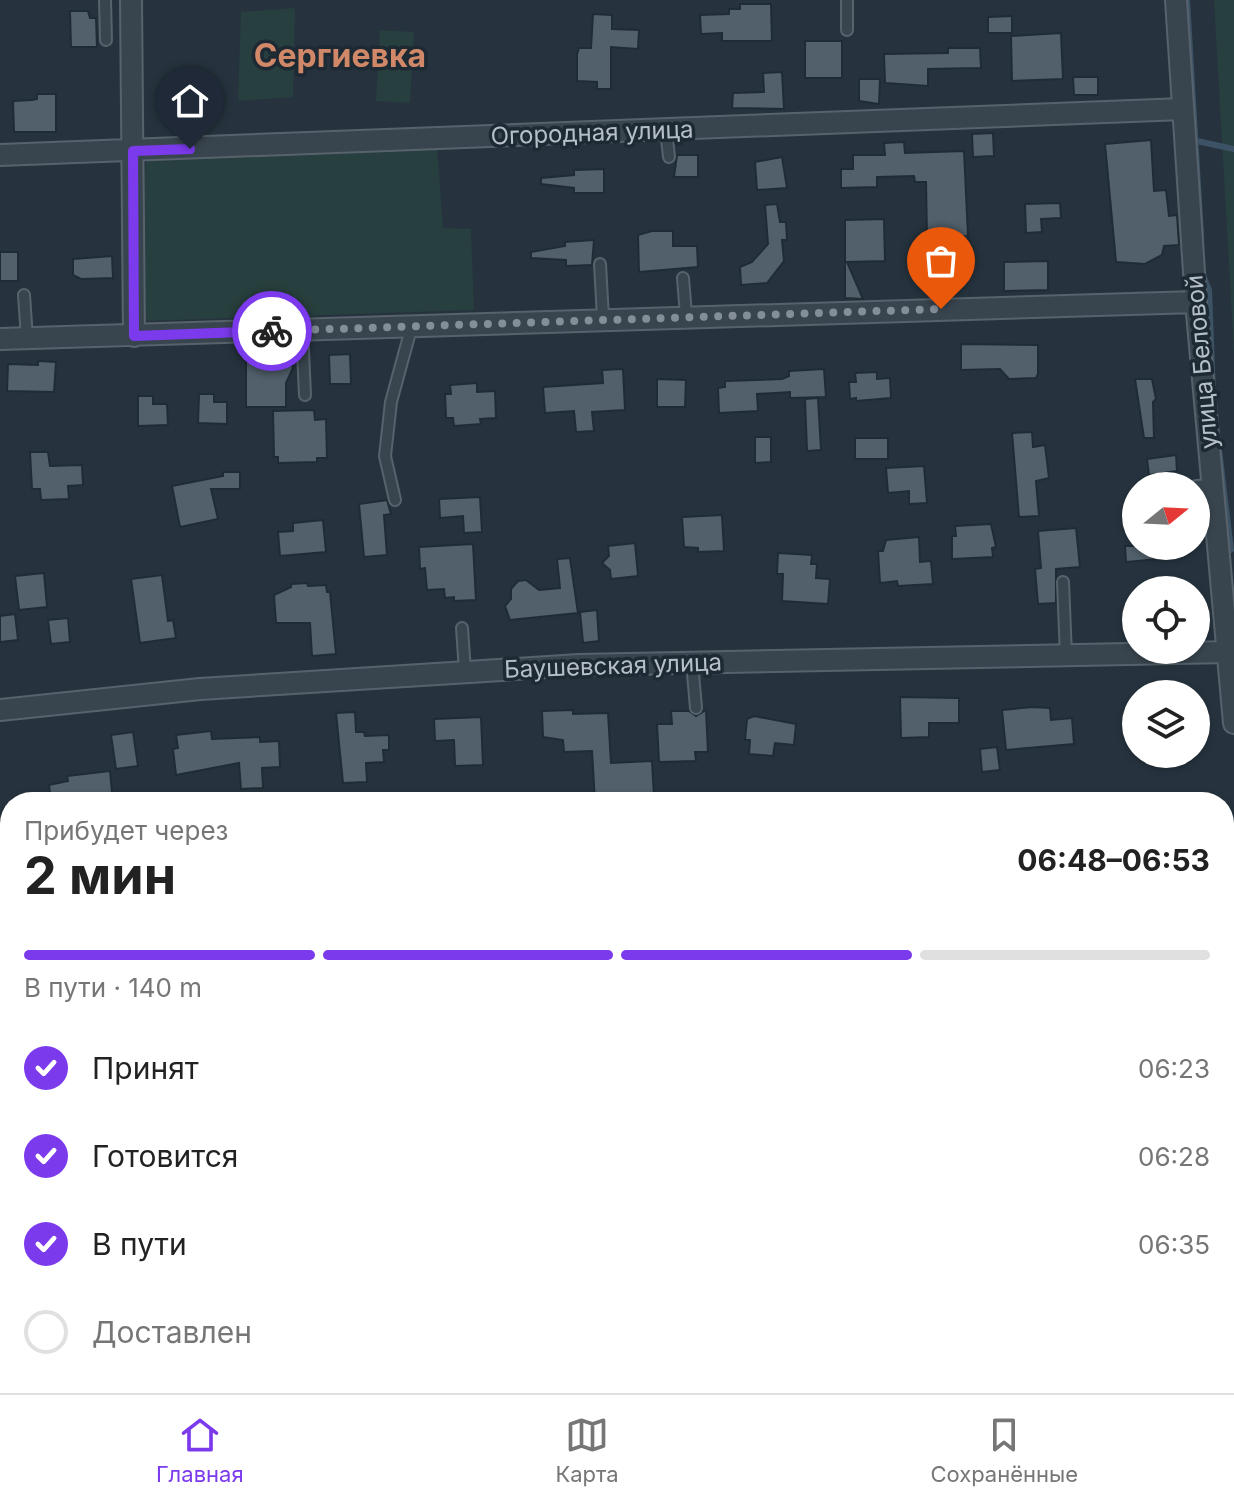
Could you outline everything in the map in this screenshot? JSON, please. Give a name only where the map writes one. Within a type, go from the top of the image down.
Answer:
[{"type":"street","points":[[131,0],[134,336]]},
{"type":"street","name":"улица Беловой","points":[[1176,0],[1196,302],[1203,472]]},
{"type":"street","name":"Огородная улица","points":[[0,155],[1183,109]]},
{"type":"street","points":[[0,339],[686,315],[1196,302]]},
{"type":"street","name":"улица Беловой","points":[[1210,508],[1227,570],[1228,652],[1234,720]]},
{"type":"street","name":"Баушевская улица","points":[[0,710],[214,688],[465,671],[692,662],[1228,652]]},
{"type":"lane","points":[[105,0],[106,40]]},
{"type":"lane","points":[[847,0],[847,30]]},
{"type":"lane","points":[[666,130],[669,157]]},
{"type":"lane","points":[[600,264],[603,318]]},
{"type":"lane","points":[[683,278],[686,315]]},
{"type":"lane","points":[[24,295],[27,338]]},
{"type":"lane","points":[[395,500],[385,456],[391,402],[412,325]]},
{"type":"lane","points":[[302,330],[305,395]]},
{"type":"lane","points":[[1063,582],[1066,656]]},
{"type":"lane","points":[[462,628],[465,671]]},
{"type":"lane","points":[[692,662],[696,708]]},
{"type":"green space","points":[[1214,0],[1234,0],[1234,353]]},
{"type":"green space","points":[[295,8],[293,97],[238,101],[241,12]]},
{"type":"green space","points":[[380,30],[414,32],[410,103],[376,101]]},
{"type":"green space","points":[[437,148],[443,228],[471,229],[474,310],[144,321],[140,186],[147,161],[170,155]]},
{"type":"building","points":[[740,4],[771,4],[772,41],[722,41],[722,33],[701,34],[700,15],[729,14],[729,9],[740,9]]},
{"type":"building","points":[[70,11],[88,11],[90,18],[96,18],[97,47],[71,47]]},
{"type":"building","points":[[593,14],[612,15],[612,29],[639,30],[638,49],[611,47],[611,89],[597,89],[597,82],[577,81],[577,54],[579,48],[591,48]]},
{"type":"building","points":[[1012,16],[1012,33],[988,33],[988,17]]},
{"type":"building","points":[[1061,33],[1063,79],[1012,81],[1011,36]]},
{"type":"building","points":[[805,41],[842,41],[842,78],[805,78]]},
{"type":"building","points":[[948,48],[980,48],[981,68],[928,69],[928,86],[885,83],[884,54],[948,53]]},
{"type":"building","points":[[782,72],[784,109],[732,108],[733,93],[764,92],[763,73]]},
{"type":"building","points":[[1073,77],[1098,77],[1098,95],[1074,95]]},
{"type":"building","points":[[859,79],[880,79],[879,104],[859,101]]},
{"type":"building","points":[[37,94],[56,94],[56,132],[14,132],[13,101],[37,99]]},
{"type":"building","points":[[993,133],[994,156],[973,157],[972,134]]},
{"type":"building","points":[[1151,140],[1154,191],[1166,190],[1169,216],[1177,215],[1179,245],[1164,246],[1162,255],[1145,264],[1116,262],[1105,144]]},
{"type":"building","points":[[904,142],[905,153],[964,151],[968,236],[927,238],[926,182],[915,182],[914,176],[877,177],[877,187],[841,188],[841,169],[853,169],[853,155],[885,155],[884,143]]},
{"type":"building","points":[[677,155],[698,155],[698,177],[674,177]]},
{"type":"building","points":[[782,157],[787,188],[757,190],[755,162]]},
{"type":"building","points":[[604,169],[604,193],[574,193],[574,188],[541,184],[541,178],[574,175],[574,170]]},
{"type":"building","points":[[1060,203],[1061,218],[1041,219],[1042,232],[1026,233],[1025,204]]},
{"type":"building","points":[[777,204],[780,222],[786,222],[787,240],[782,240],[784,261],[767,283],[741,285],[740,267],[752,262],[768,244],[765,205]]},
{"type":"building","points":[[884,219],[885,261],[847,262],[863,299],[845,298],[845,220]]},
{"type":"building","points":[[673,231],[673,246],[697,246],[698,267],[639,272],[638,235]]},
{"type":"building","points":[[594,240],[592,265],[566,266],[566,260],[531,258],[531,252],[565,246],[565,242]]},
{"type":"building","points":[[0,252],[18,252],[18,281],[0,281]]},
{"type":"building","points":[[112,256],[113,278],[81,279],[73,275],[73,259]]},
{"type":"building","points":[[1048,261],[1048,290],[1004,291],[1004,262]]},
{"type":"building","points":[[961,344],[1038,345],[1038,374],[1036,378],[1009,379],[1000,369],[961,370]]},
{"type":"building","points":[[350,354],[351,384],[330,384],[329,355]]},
{"type":"building","points":[[246,355],[286,355],[289,358],[293,368],[286,383],[286,407],[246,407]]},
{"type":"building","points":[[38,361],[56,362],[54,392],[7,391],[8,364],[38,365]]},
{"type":"building","points":[[623,369],[625,410],[592,412],[594,431],[576,432],[574,411],[545,413],[543,387],[603,383],[602,370]]},
{"type":"building","points":[[824,369],[826,397],[790,398],[790,392],[757,394],[758,411],[719,413],[718,388],[725,387],[725,381],[782,379],[789,376],[789,371]]},
{"type":"building","points":[[877,372],[877,379],[890,378],[891,398],[850,399],[849,382],[856,382],[855,373]]},
{"type":"building","points":[[657,379],[686,380],[685,407],[657,407]]},
{"type":"building","points":[[1135,379],[1152,379],[1156,399],[1153,402],[1154,438],[1144,438]]},
{"type":"building","points":[[477,383],[477,392],[495,391],[496,418],[480,419],[481,424],[454,426],[453,418],[446,418],[445,394],[451,394],[450,385]]},
{"type":"building","points":[[199,394],[214,394],[214,402],[227,402],[227,424],[198,423]]},
{"type":"building","points":[[138,396],[153,396],[153,404],[167,404],[168,425],[138,426]]},
{"type":"building","points":[[818,398],[821,450],[807,451],[805,399]]},
{"type":"building","points":[[314,410],[315,420],[326,419],[327,458],[317,458],[317,462],[278,463],[278,457],[274,457],[273,411]]},
{"type":"building","points":[[1032,432],[1033,447],[1045,445],[1049,478],[1036,481],[1039,516],[1019,517],[1012,433]]},
{"type":"building","points":[[755,437],[771,437],[771,462],[755,463]]},
{"type":"building","points":[[855,438],[888,438],[888,459],[855,459]]},
{"type":"building","points":[[30,452],[48,452],[50,466],[82,465],[83,485],[68,486],[69,499],[41,500],[40,489],[32,489]]},
{"type":"building","points":[[1176,455],[1177,471],[1149,472],[1147,459]]},
{"type":"building","points":[[924,466],[927,503],[909,504],[909,491],[888,493],[886,468]]},
{"type":"building","points":[[223,472],[240,472],[240,489],[211,489],[218,519],[180,527],[172,486],[223,476]]},
{"type":"building","points":[[480,497],[482,532],[464,533],[463,516],[440,518],[439,499]]},
{"type":"building","points":[[387,500],[391,514],[384,515],[387,555],[364,557],[359,504]]},
{"type":"building","points":[[722,515],[724,551],[698,552],[698,548],[684,547],[682,517]]},
{"type":"building","points":[[323,520],[326,552],[280,556],[278,532],[293,531],[293,523]]},
{"type":"building","points":[[991,524],[996,547],[992,548],[993,557],[952,559],[955,526]]},
{"type":"building","points":[[1076,528],[1080,567],[1056,569],[1056,603],[1038,604],[1035,569],[1041,568],[1038,531]]},
{"type":"building","points":[[919,537],[920,562],[931,561],[933,584],[898,586],[897,581],[880,583],[878,551],[883,551],[886,540]]},
{"type":"building","points":[[635,543],[638,576],[611,579],[610,570],[602,563],[609,556],[608,546]]},
{"type":"building","points":[[473,544],[476,600],[454,601],[454,597],[445,598],[444,589],[427,590],[425,568],[420,569],[419,547]]},
{"type":"building","points":[[778,553],[812,555],[811,564],[817,564],[816,578],[830,579],[828,604],[782,601],[783,574],[777,574]]},
{"type":"building","points":[[570,558],[578,613],[510,620],[505,606],[511,599],[511,589],[518,581],[526,580],[539,590],[560,588],[557,559]]},
{"type":"building","points":[[44,573],[47,607],[19,610],[15,576]]},
{"type":"building","points":[[162,575],[168,621],[173,620],[176,638],[140,643],[131,579]]},
{"type":"building","points":[[307,583],[308,586],[326,585],[327,592],[330,592],[336,654],[312,656],[310,623],[276,623],[274,595],[291,587],[291,584]]},
{"type":"building","points":[[597,610],[599,641],[583,643],[580,612]]},
{"type":"building","points":[[15,614],[18,640],[0,642],[0,616]]},
{"type":"building","points":[[68,618],[70,642],[51,644],[48,620]]},
{"type":"building","points":[[900,697],[959,698],[959,723],[929,723],[929,737],[901,738]]},
{"type":"building","points":[[1050,708],[1051,720],[1072,718],[1074,744],[1006,750],[1002,710]]},
{"type":"building","points":[[706,710],[708,752],[695,752],[696,761],[659,762],[657,724],[672,724],[671,711],[689,711],[696,716]]},
{"type":"building","points":[[542,711],[608,713],[611,763],[652,761],[654,792],[594,792],[592,751],[564,752],[563,740],[543,737]]},
{"type":"building","points":[[355,712],[356,732],[364,732],[365,736],[389,735],[389,750],[383,750],[384,762],[366,763],[367,782],[343,783],[336,713]]},
{"type":"building","points":[[754,716],[796,724],[794,745],[775,743],[773,756],[749,754],[750,740],[745,740],[747,719]]},
{"type":"building","points":[[481,717],[483,765],[455,766],[454,740],[435,741],[434,719]]},
{"type":"building","points":[[211,731],[212,739],[260,737],[260,742],[279,741],[280,767],[262,768],[263,788],[241,789],[239,763],[176,775],[173,749],[178,748],[176,735]]},
{"type":"building","points":[[133,732],[138,766],[116,769],[111,735]]},
{"type":"building","points":[[997,747],[1000,770],[982,772],[980,749]]},
{"type":"building","points":[[110,771],[112,792],[50,792],[49,785],[68,781],[67,776]]},
{"type":"waterway","points":[[1187,0],[1201,236]]},
{"type":"waterway","points":[[1197,141],[1234,149]]},
{"type":"waterway","points":[[1203,275],[1209,290],[1213,394]]},
{"type":"waterway","points":[[1218,441],[1231,550]]},
{"type":"way so far","points":[[272,331],[941,309]]},
{"type":"district","name":"Сергиевка","points":[[340,56]]},
{"type":"route","points":[[190,149],[133,151],[134,336],[272,331]]}]
